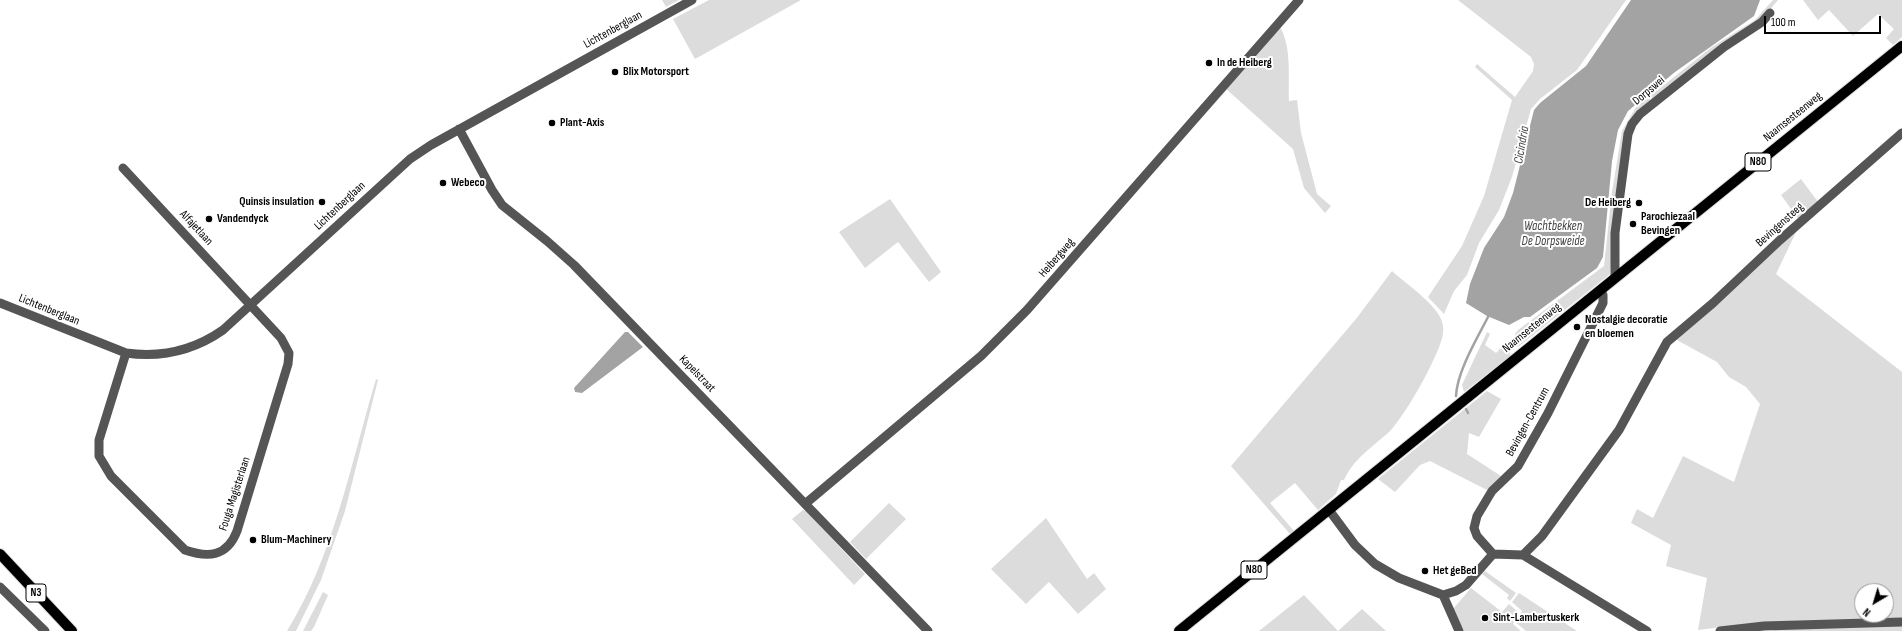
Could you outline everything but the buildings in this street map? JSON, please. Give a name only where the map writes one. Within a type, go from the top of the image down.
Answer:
[{"type":"main road","name":"Naamsesteenweg","points":[[1179,631],[1902,46]]},
{"type":"main road","name":"N3","points":[[0,554],[72,631]]},
{"type":"street","name":"Lichtenberglaan","points":[[0,303],[126,353],[145,355],[166,354],[196,346],[210,340],[251,305],[410,159],[459,129],[692,0]]},
{"type":"street","name":"Heibergweg","points":[[805,504],[981,356],[1005,334],[1299,0]]},
{"type":"street","name":"Dorpswei","points":[[1615,278],[1616,233],[1628,134],[1632,124],[1640,114],[1654,102],[1724,47],[1762,22],[1770,13]]},
{"type":"street","name":"Kapelstraat","points":[[459,129],[492,190],[502,205],[547,241],[574,266],[928,631]]},
{"type":"street","name":"Bevingensteeg","points":[[1523,555],[1542,536],[1619,430],[1663,347],[1713,303],[1780,240],[1902,133]]},
{"type":"street","name":"Alfajetlaan","points":[[123,168],[251,305]]},
{"type":"street","name":"Bevingen-Centrum","points":[[1493,554],[1477,536],[1474,528],[1477,516],[1492,490],[1518,466],[1548,413],[1603,303],[1603,295],[1600,290]]},
{"type":"street","name":"Fouga Magisterlaan","points":[[126,353],[99,440],[98,451],[101,460],[111,476],[185,550],[197,554],[215,554],[230,544],[234,538],[289,359],[289,354],[281,338],[251,305]]},
{"type":"street","points":[[1329,510],[1354,545],[1375,564],[1399,578],[1443,595],[1456,591],[1466,585],[1493,554],[1523,555],[1647,631]]},
{"type":"street","points":[[0,587],[45,631]]},
{"type":"street","points":[[1443,595],[1459,631]]},
{"type":"street","points":[[1720,631],[1764,626],[1902,622]]},
{"type":"shaded area","points":[[662,0],[679,0],[666,7]]},
{"type":"shaded area","points":[[709,0],[801,0],[695,59],[673,19]]},
{"type":"shaded area","points":[[1458,0],[1626,0],[1577,70],[1540,99],[1531,109],[1512,177],[1499,210],[1479,243],[1467,275],[1454,291],[1444,314],[1428,297],[1462,246],[1484,196],[1512,100],[1475,67],[1477,64],[1515,97],[1533,71],[1534,64],[1531,57]]},
{"type":"shaded area","points":[[1773,0],[1778,0],[1758,24],[1633,119],[1617,195],[1610,274],[1518,347],[1515,345],[1515,334],[1518,330],[1604,266],[1612,192],[1622,131],[1636,107],[1712,47],[1755,20]]},
{"type":"shaded area","points":[[1803,0],[1902,0],[1902,37],[1893,45],[1886,38],[1894,29],[1878,14],[1853,36],[1829,10],[1818,20]]},
{"type":"shaded area","points":[[1280,27],[1284,35],[1288,54],[1289,101],[1297,100],[1301,133],[1317,194],[1331,206],[1325,213],[1304,188],[1293,149],[1225,88]]},
{"type":"shaded area","points":[[1801,179],[1818,202],[1799,220],[1781,195]]},
{"type":"shaded area","points":[[890,199],[941,272],[929,282],[898,242],[865,268],[839,232]]},
{"type":"shaded area","points":[[1797,230],[1776,274],[1902,372],[1902,620],[1894,620],[1894,583],[1854,583],[1854,621],[1755,623],[1698,630],[1707,578],[1666,566],[1671,545],[1631,523],[1637,509],[1653,518],[1683,456],[1734,482],[1760,404],[1746,387],[1729,377],[1717,362],[1675,339]]},
{"type":"shaded area","points":[[1392,271],[1425,298],[1440,317],[1443,336],[1439,348],[1412,400],[1397,423],[1358,459],[1344,480],[1341,480],[1336,494],[1318,510],[1295,483],[1270,503],[1294,531],[1290,534],[1231,466],[1356,319]]},
{"type":"shaded area","points":[[1487,332],[1490,334],[1485,345],[1496,353],[1504,345],[1510,352],[1510,356],[1464,392],[1462,385]]},
{"type":"shaded area","points":[[376,379],[378,380],[345,511],[321,580],[296,631],[287,631],[303,602],[329,540],[340,508]]},
{"type":"shaded area","points":[[1487,391],[1501,399],[1479,437],[1469,433],[1467,454],[1501,476],[1487,490],[1430,461],[1420,465],[1395,492],[1378,479]]},
{"type":"shaded area","points":[[889,503],[906,519],[866,559],[850,542]]},
{"type":"shaded area","points":[[803,510],[806,511],[865,574],[854,585],[792,519]]},
{"type":"shaded area","points":[[1046,518],[1087,579],[1094,573],[1106,589],[1078,614],[1049,582],[1026,604],[991,569]]},
{"type":"shaded area","points":[[1485,571],[1516,593],[1510,601],[1507,598],[1509,595],[1482,574]]},
{"type":"shaded area","points":[[1471,588],[1502,612],[1509,604],[1517,611],[1510,619],[1521,631],[1464,631],[1453,609]]},
{"type":"shaded area","points":[[323,592],[328,595],[314,627],[311,631],[303,631]]},
{"type":"shaded area","points":[[1519,593],[1577,631],[1526,631],[1514,621],[1522,611],[1512,602]]},
{"type":"shaded area","points":[[1304,595],[1338,631],[1259,631]]},
{"type":"shaded area","points":[[1362,609],[1386,631],[1338,631]]},
{"type":"shaded area","points":[[1902,625],[1902,631],[1773,631],[1773,629]]},
{"type":"water","name":"Wachtbekken De Dorpsweide","points":[[1631,0],[1760,0],[1754,16],[1675,72],[1628,111],[1618,130],[1612,161],[1603,257],[1597,268],[1530,317],[1524,317],[1509,325],[1487,316],[1466,303],[1470,284],[1484,248],[1504,217],[1513,193],[1534,110],[1540,103],[1586,66]]},
{"type":"water","points":[[625,332],[628,332],[643,347],[582,393],[575,392],[574,388]]},
{"type":"waterway","name":"Cicindria","points":[[1456,396],[1457,386],[1464,365],[1489,315]]},
{"type":"waterway","name":"Cicindria","points":[[1466,409],[1468,413]]},
{"type":"place","name":"In de Heiberg","points":[[1209,63]]},
{"type":"place","name":"Blix Motorsport","points":[[615,72]]},
{"type":"place","name":"Plant-Axis","points":[[552,123]]},
{"type":"place","name":"Webeco","points":[[443,183]]},
{"type":"place","name":"Quinsis insulation","points":[[322,202]]},
{"type":"place","name":"De Heiberg","points":[[1639,203]]},
{"type":"place","name":"Vandendyck","points":[[209,219]]},
{"type":"place","name":"Parochiezaal Bevingen","points":[[1633,224]]},
{"type":"place","name":"Nostalgie decoratie en bloemen","points":[[1577,327]]},
{"type":"place","name":"Blum-Machinery","points":[[253,540]]},
{"type":"place","name":"Het geBed","points":[[1425,571]]},
{"type":"place","name":"Sint-Lambertuskerk","points":[[1485,618]]}]
